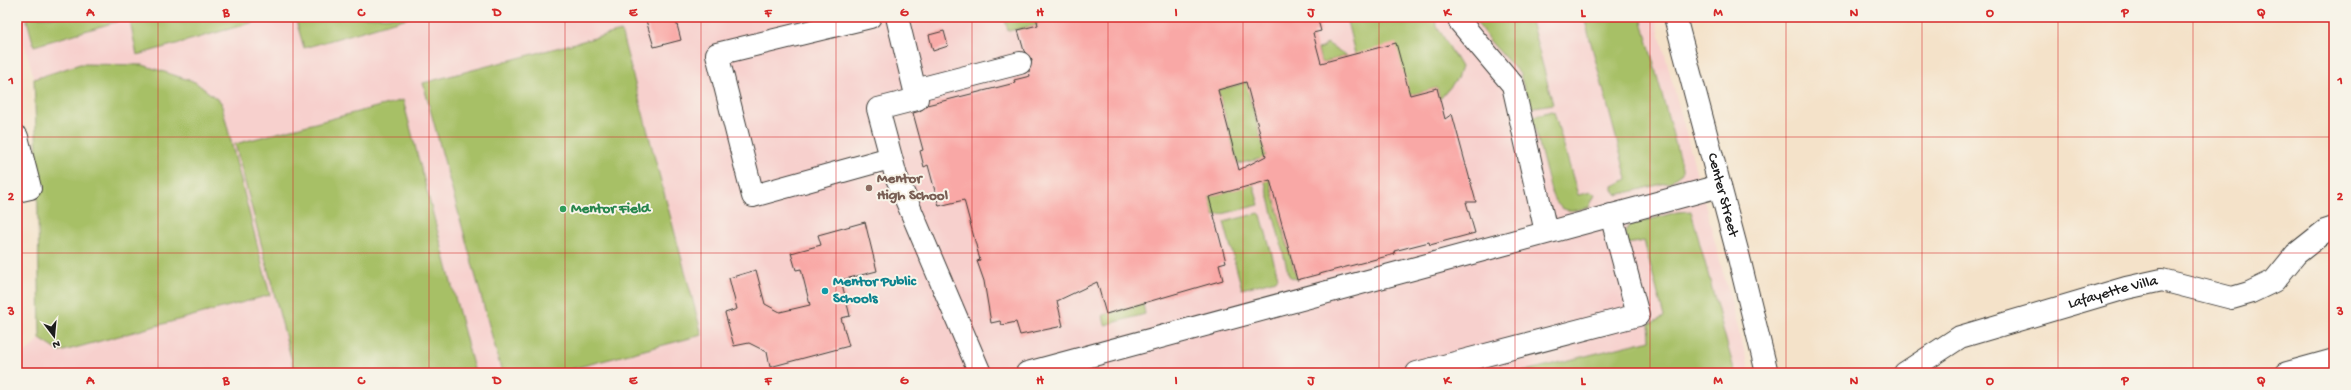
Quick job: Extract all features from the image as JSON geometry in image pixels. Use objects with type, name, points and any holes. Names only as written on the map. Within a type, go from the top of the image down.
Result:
[{"type":"street","points":[[870,17],[717,54],[753,196],[890,158]]},
{"type":"street","points":[[897,17],[917,100],[878,110],[890,158],[980,373]]},
{"type":"street","points":[[1459,17],[1460,22],[1513,85],[1546,232]]},
{"type":"street","name":"Center Street","points":[[1675,17],[1720,186],[1767,373]]},
{"type":"street","points":[[915,90],[1020,63]]},
{"type":"street","points":[[17,137],[30,188],[17,191]]},
{"type":"street","points":[[1027,373],[1720,186]]},
{"type":"street","points":[[1416,373],[1638,315],[1611,215]]},
{"type":"street","name":"Lafayette Villa","points":[[1905,373],[1960,337],[2162,280],[2232,298],[2249,294],[2274,281],[2296,254],[2325,231],[2334,228]]},
{"type":"street","points":[[2287,373],[2334,360]]},
{"type":"shaded area","name":"Mentor High School","points":[[17,17],[1655,17],[1750,373],[17,373],[17,360],[40,339],[34,79]]},
{"type":"green space","points":[[26,17],[118,17],[119,21],[34,46]]},
{"type":"green space","points":[[129,17],[264,17],[265,19],[137,55]]},
{"type":"green space","points":[[295,17],[411,17],[304,48]]},
{"type":"green space","points":[[1004,17],[1036,17],[1038,25],[1008,31]]},
{"type":"green space","points":[[1346,17],[1434,17],[1437,26],[1461,67],[1457,79],[1440,99],[1437,88],[1410,95],[1355,54]]},
{"type":"green space","points":[[1473,17],[1530,17],[1553,104],[1529,108],[1520,74],[1489,40]]},
{"type":"green space","points":[[1584,17],[1641,17],[1682,168],[1682,173],[1670,182],[1617,195],[1613,190],[1613,186],[1627,179]]},
{"type":"green space","name":"Mentor Field","points":[[621,31],[702,335],[556,373],[502,373],[423,83]]},
{"type":"green space","points":[[1327,43],[1347,56],[1321,63],[1318,49],[1324,47]]},
{"type":"green space","points":[[80,64],[143,65],[195,82],[221,102],[270,295],[60,352],[40,339],[34,79]]},
{"type":"green space","points":[[1256,80],[1249,95],[1266,156],[1263,157],[1297,280],[1289,276],[1259,159],[1238,164],[1218,90]]},
{"type":"green space","points":[[403,100],[475,373],[295,373],[235,144]]},
{"type":"green space","points":[[1551,111],[1554,112],[1578,195],[1591,192],[1595,195],[1589,207],[1577,210],[1567,210],[1559,206],[1552,195],[1532,117]]},
{"type":"green space","points":[[1253,184],[1259,205],[1214,216],[1209,197]]},
{"type":"green space","points":[[1691,211],[1735,373],[1517,373],[1650,340],[1649,324],[1664,317],[1644,241],[1627,244],[1625,232],[1630,225],[1677,212]]},
{"type":"green space","points":[[1259,213],[1261,215],[1278,277],[1276,280],[1242,289],[1224,222]]},
{"type":"green space","points":[[1143,304],[1145,314],[1105,325],[1103,315]]},
{"type":"building","points":[[645,17],[675,17],[681,40],[654,47]]},
{"type":"building","name":"Mentor High School","points":[[1036,17],[1317,17],[1321,31],[1313,33],[1321,63],[1396,43],[1410,95],[1437,88],[1445,119],[1452,114],[1476,202],[1466,202],[1475,233],[1430,245],[1429,242],[1394,251],[1395,254],[1297,280],[1270,180],[1209,197],[1226,262],[1219,264],[1223,280],[1106,314],[1097,282],[1057,301],[1063,326],[1020,335],[1016,322],[1002,325],[1000,321],[991,323],[984,281],[977,261],[980,260],[964,200],[939,206],[928,165],[924,167],[920,151],[923,150],[913,113],[920,111],[927,105],[1015,83],[1014,80],[1030,76],[1029,71],[1032,60],[1024,51],[1018,30],[1038,25]],"holes":[[[1246,82],[1266,156],[1239,170],[1218,90]]]},
{"type":"building","points":[[944,31],[948,46],[933,51],[929,35]]},
{"type":"building","name":"Mentor Public Schools","points":[[865,222],[877,271],[841,280],[850,316],[841,318],[849,346],[770,367],[767,352],[749,343],[734,346],[725,313],[737,309],[729,278],[756,270],[765,304],[780,312],[810,305],[801,269],[796,270],[791,253],[821,245],[818,235]]},
{"type":"place","name":"Mentor High School","points":[[869,188]]},
{"type":"place","name":"Mentor Field","points":[[563,209]]},
{"type":"place","name":"Mentor Public Schools","points":[[825,291]]}]
